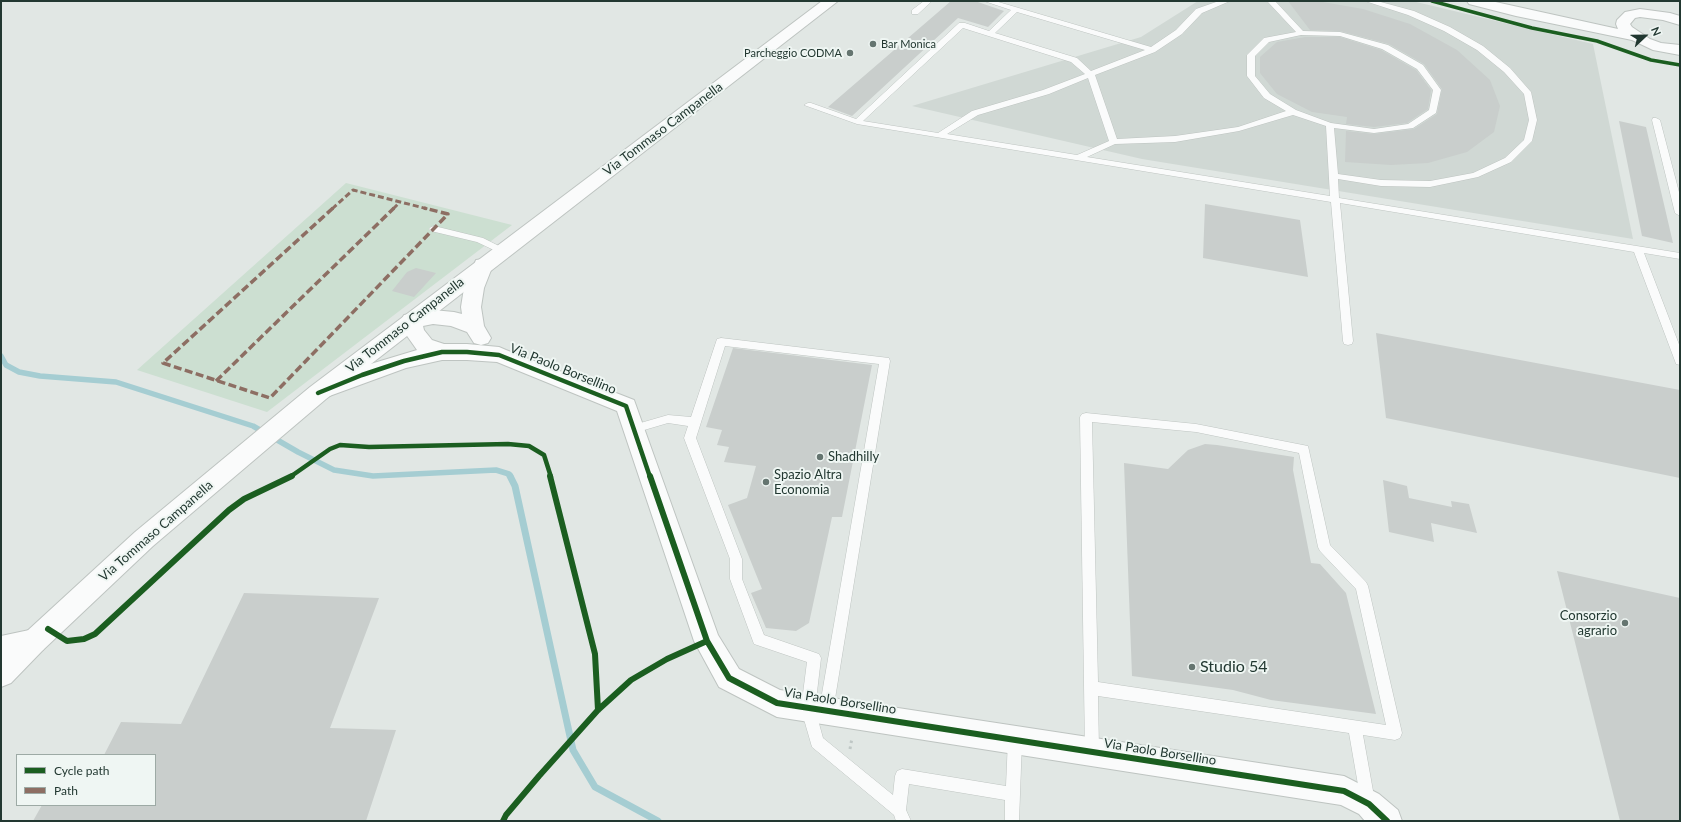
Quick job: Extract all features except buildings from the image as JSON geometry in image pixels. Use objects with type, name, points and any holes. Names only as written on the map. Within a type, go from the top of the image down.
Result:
[{"type":"main road","name":"Via Tommaso Campanella","points":[[1,674],[34,641],[144,540],[318,393],[411,320],[831,1]]},
{"type":"main road","points":[[1474,1],[1522,13],[1634,36],[1658,47],[1680,50]]},
{"type":"main road","points":[[1634,36],[1626,30],[1623,24],[1644,1]]},
{"type":"main road","points":[[1647,1],[1675,19]]},
{"type":"main road","points":[[1590,26],[1612,24],[1630,17],[1652,14],[1675,19]]},
{"type":"main road","name":"Via Paolo Borsellino","points":[[483,265],[474,288],[471,307],[474,327],[483,342],[499,355]]},
{"type":"main road","points":[[411,320],[433,317],[454,320],[474,327]]},
{"type":"main road","name":"Via Paolo Borsellino","points":[[411,320],[415,333],[425,346],[442,352]]},
{"type":"main road","name":"Via Paolo Borsellino","points":[[318,393],[362,375],[404,361],[442,352],[468,352],[499,355],[626,406],[706,641],[729,678],[777,703],[1344,792],[1378,812]]},
{"type":"main road","points":[[1,649],[34,641]]},
{"type":"lane","points":[[916,12],[928,1]]},
{"type":"lane","points":[[988,1],[1152,50]]},
{"type":"lane","points":[[938,136],[975,113],[1046,92],[1152,50],[1179,32],[1199,11],[1226,1]]},
{"type":"lane","points":[[1271,1],[1301,33]]},
{"type":"lane","points":[[1334,176],[1381,183],[1430,184],[1475,175],[1508,160],[1513,156],[1528,141],[1533,120],[1528,94],[1507,70],[1480,48],[1447,29],[1411,12],[1369,1]]},
{"type":"lane","points":[[990,34],[1016,9]]},
{"type":"lane","points":[[857,122],[962,25],[1074,60],[1091,75],[1114,142]]},
{"type":"lane","points":[[1301,33],[1340,34],[1385,47],[1420,67],[1437,90],[1433,111],[1410,126],[1374,131],[1330,125],[1293,112],[1267,96],[1251,76],[1251,55],[1267,40],[1301,33]]},
{"type":"lane","points":[[808,105],[857,122],[1680,256]]},
{"type":"lane","points":[[1076,158],[1114,142],[1175,139],[1232,130],[1293,112]]},
{"type":"lane","points":[[1656,120],[1680,213]]},
{"type":"lane","points":[[1330,125],[1335,201],[1348,341]]},
{"type":"lane","points":[[434,229],[480,240],[502,251]]},
{"type":"lane","points":[[1638,249],[1680,360]]},
{"type":"lane","points":[[817,710],[885,361],[721,342],[690,438],[736,559],[736,579],[759,640],[814,658],[817,742],[901,816]]},
{"type":"lane","points":[[1091,688],[1395,733],[1362,586],[1324,547],[1304,449],[1196,428],[1086,417],[1092,752]]},
{"type":"lane","points":[[634,429],[668,419],[695,422]]},
{"type":"lane","points":[[1355,728],[1378,812]]},
{"type":"lane","points":[[1012,821],[1015,740]]},
{"type":"lane","points":[[901,816],[902,776],[1012,794]]},
{"type":"path","points":[[847,768],[855,715]]},
{"type":"shaded area","points":[[1198,1],[1412,1],[1593,44],[1633,239],[1142,159],[912,106],[1141,37]]},
{"type":"green space","points":[[346,183],[512,225],[267,412],[137,370]]},
{"type":"waterway","points":[[1,356],[6,365],[19,372],[40,376],[116,382],[253,426],[298,452],[334,470],[373,476],[496,470],[509,474],[511,477]]},
{"type":"waterway","points":[[510,476],[515,486],[573,750],[595,787],[658,821]]},
{"type":"marked path","points":[[353,190],[448,214],[270,398],[163,363],[353,190]]},
{"type":"marked path","points":[[216,381],[400,202]]},
{"type":"cycle path","points":[[1432,1],[1532,28],[1597,41],[1651,60],[1680,65]]},
{"type":"cycle path","points":[[318,393],[362,375],[404,361],[442,352],[467,352],[499,355],[626,406],[707,641],[729,678],[777,703],[1344,791],[1369,804],[1387,821]]},
{"type":"cycle path","points":[[48,629],[67,641],[84,639],[95,634],[229,510],[244,499],[297,473],[330,449],[340,445],[369,447],[508,444],[529,446],[544,455],[549,471],[595,654],[598,710]]},
{"type":"cycle path","points":[[503,821],[506,815],[539,776],[598,710],[631,680],[667,659],[707,641]]},
{"type":"place","name":"Bar Monica","points":[[873,44]]},
{"type":"place","name":"Parcheggio CODMA","points":[[850,53]]},
{"type":"place","name":"Shadhilly","points":[[820,457]]},
{"type":"place","name":"Spazio Altra Economia","points":[[766,482]]},
{"type":"place","name":"Consorzio agrario","points":[[1625,623]]},
{"type":"place","name":"Studio 54","points":[[1192,667]]}]
